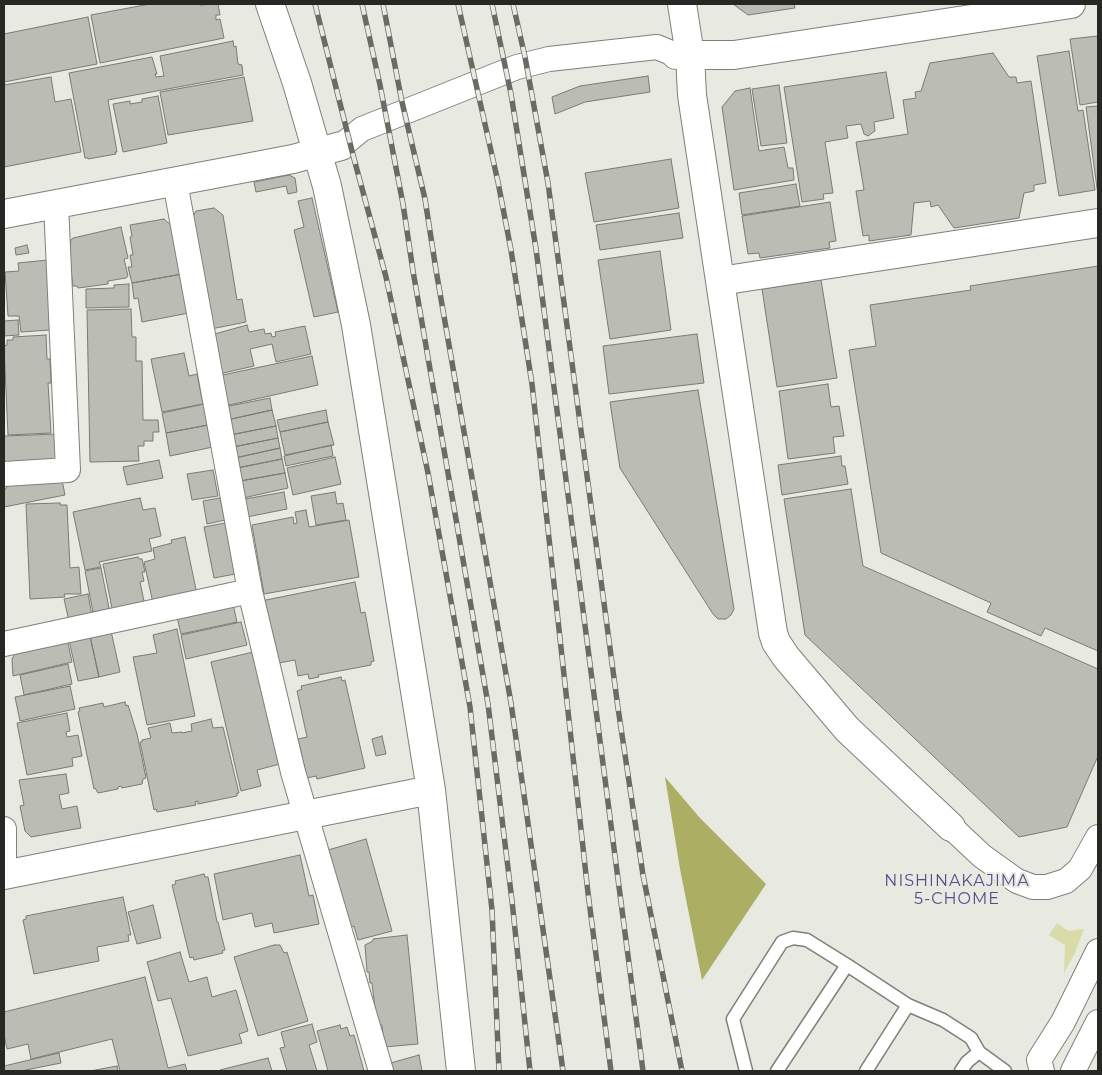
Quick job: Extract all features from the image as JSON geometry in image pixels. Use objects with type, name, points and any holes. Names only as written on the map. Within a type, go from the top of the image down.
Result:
[{"type":"street","points":[[270,4],[297,83],[329,149],[327,186],[356,324],[431,790],[461,1071]]},
{"type":"street","points":[[682,4],[683,55],[692,95],[773,633],[776,642],[797,672],[847,729],[982,856],[1017,880],[1033,887],[1047,887],[1066,881],[1080,868],[1098,837]]},
{"type":"street","points":[[4,214],[293,159],[329,149],[362,129],[517,67],[541,61],[657,47],[683,55],[734,56],[1071,4]]},
{"type":"street","points":[[175,182],[250,591],[292,772],[381,1071]]},
{"type":"street","points":[[4,474],[68,470],[56,204]]},
{"type":"street","points":[[720,281],[1098,223]]},
{"type":"street","points":[[4,644],[250,591]]},
{"type":"street","points":[[4,874],[431,790]]},
{"type":"street","points":[[4,829],[4,858]]},
{"type":"street","points":[[1042,1071],[1039,1060],[1062,1022],[1098,951]]},
{"type":"street","points":[[1073,1071],[1098,1022]]},
{"type":"lane","points":[[746,1071],[733,1019],[782,942],[793,938],[807,940],[908,1005],[943,1020],[971,1038],[979,1052],[1006,1071]]},
{"type":"lane","points":[[777,1071],[848,965]]},
{"type":"lane","points":[[866,1071],[908,1005]]},
{"type":"lane","points":[[961,1071],[967,1062],[979,1052]]},
{"type":"green space","points":[[665,777],[700,818],[766,884],[702,980],[680,869]]},
{"type":"green space","points":[[1057,923],[1068,931],[1084,929],[1075,953],[1064,973],[1065,945],[1049,935]]},
{"type":"building","points":[[150,4],[218,4],[220,15],[216,15],[216,20],[220,19],[224,38],[100,63],[91,15]]},
{"type":"building","points":[[733,4],[794,4],[795,8],[748,15]]},
{"type":"building","points":[[88,17],[97,64],[4,82],[4,34]]},
{"type":"building","points":[[1098,36],[1098,102],[1080,105],[1070,39]]},
{"type":"building","points":[[233,41],[234,47],[236,46],[238,64],[242,65],[243,75],[108,100],[117,152],[115,152],[116,154],[85,158],[69,73],[152,57],[157,74],[155,74],[156,77],[164,76],[160,56]]},
{"type":"building","points":[[1069,51],[1078,111],[1083,110],[1095,190],[1059,196],[1037,56]]},
{"type":"building","points":[[993,53],[1009,77],[1016,77],[1017,83],[1031,81],[1046,183],[1034,185],[1034,191],[1024,193],[1019,218],[954,228],[938,205],[931,207],[930,201],[914,203],[911,235],[869,241],[869,235],[863,236],[856,191],[864,190],[856,142],[908,134],[903,100],[916,98],[915,92],[921,91],[930,63]]},
{"type":"building","points":[[886,72],[894,118],[874,122],[875,131],[868,136],[864,134],[861,124],[846,126],[848,138],[825,142],[833,193],[823,194],[824,199],[802,202],[784,87]]},
{"type":"building","points":[[648,76],[650,92],[585,102],[555,114],[552,97],[580,86]]},
{"type":"building","points":[[51,77],[55,102],[71,99],[81,152],[4,167],[4,85]]},
{"type":"building","points":[[244,77],[253,121],[168,135],[160,92]]},
{"type":"building","points":[[779,85],[787,143],[761,146],[752,89]]},
{"type":"building","points":[[750,88],[759,151],[784,147],[788,168],[793,168],[794,180],[734,190],[722,107],[735,91]]},
{"type":"building","points":[[158,96],[167,143],[123,152],[113,104],[130,101],[130,104],[142,102],[142,99]]},
{"type":"building","points":[[1098,106],[1098,195],[1086,107]]},
{"type":"building","points":[[671,159],[679,208],[594,222],[585,173]]},
{"type":"building","points":[[289,175],[295,178],[297,192],[288,194],[286,186],[256,192],[254,182]]},
{"type":"building","points":[[796,184],[800,206],[742,215],[739,193]]},
{"type":"building","points":[[312,198],[338,312],[314,317],[294,230],[304,227],[298,201]]},
{"type":"building","points":[[830,202],[836,241],[829,242],[830,248],[760,258],[759,253],[748,254],[742,216]]},
{"type":"building","points":[[214,208],[223,215],[237,300],[242,299],[246,322],[211,329],[190,221],[196,211]]},
{"type":"building","points":[[679,213],[683,238],[600,250],[596,225]]},
{"type":"building","points":[[164,219],[173,227],[182,274],[132,283],[128,267],[132,267],[130,255],[133,255],[130,225]]},
{"type":"building","points":[[121,227],[128,258],[124,259],[128,276],[108,281],[108,284],[78,288],[73,286],[69,256],[71,240]]},
{"type":"building","points":[[27,245],[29,253],[16,255],[15,248]]},
{"type":"building","points":[[660,251],[671,330],[610,339],[598,260]]},
{"type":"building","points":[[48,260],[52,307],[49,307],[50,330],[21,332],[19,316],[8,316],[5,272],[19,271],[18,263]]},
{"type":"building","points":[[1098,266],[1098,651],[1045,628],[1041,636],[987,612],[991,603],[881,553],[849,350],[876,346],[870,305],[971,290],[970,286]]},
{"type":"building","points":[[182,274],[189,313],[142,322],[138,298],[134,299],[132,283]]},
{"type":"building","points":[[821,280],[837,378],[777,387],[762,289]]},
{"type":"building","points":[[129,284],[129,307],[86,308],[86,289],[114,288],[114,285]]},
{"type":"building","points":[[131,309],[132,337],[136,337],[136,361],[142,361],[143,420],[158,420],[159,432],[153,432],[153,441],[144,441],[144,446],[138,446],[139,461],[90,462],[87,310]]},
{"type":"building","points":[[18,320],[19,335],[4,336],[4,321]]},
{"type":"building","points":[[247,325],[249,332],[264,329],[265,334],[271,333],[272,337],[276,336],[275,332],[305,326],[311,354],[276,362],[272,344],[250,349],[254,366],[219,374],[211,335]]},
{"type":"building","points":[[697,334],[704,383],[609,394],[603,346]]},
{"type":"building","points":[[46,335],[47,359],[50,359],[51,383],[48,383],[51,433],[8,435],[4,346],[7,345],[7,340],[13,340],[13,337]]},
{"type":"building","points":[[184,353],[189,376],[197,374],[203,404],[162,412],[151,359]]},
{"type":"building","points":[[312,356],[318,385],[225,406],[218,376]]},
{"type":"building","points":[[828,384],[831,407],[839,406],[844,436],[833,437],[835,453],[788,459],[779,391]]},
{"type":"building","points":[[698,390],[734,609],[726,619],[718,619],[713,614],[620,468],[610,402]]},
{"type":"building","points":[[270,398],[272,410],[227,420],[224,407]]},
{"type":"building","points":[[204,404],[208,425],[166,433],[162,413]]},
{"type":"building","points":[[272,410],[276,426],[230,435],[227,420]]},
{"type":"building","points":[[326,410],[328,422],[280,432],[277,420]]},
{"type":"building","points":[[328,422],[334,445],[285,455],[280,432]]},
{"type":"building","points":[[208,425],[213,447],[170,456],[166,433]]},
{"type":"building","points":[[276,426],[278,438],[233,447],[230,435]]},
{"type":"building","points":[[58,434],[59,455],[50,464],[11,466],[4,460],[4,436]]},
{"type":"building","points":[[278,438],[280,448],[235,458],[233,447]]},
{"type":"building","points":[[331,445],[333,456],[286,466],[284,456]]},
{"type":"building","points":[[280,448],[282,459],[237,468],[235,458]]},
{"type":"building","points":[[841,456],[848,484],[782,495],[778,465]]},
{"type":"building","points":[[335,457],[341,484],[293,495],[287,468]]},
{"type":"building","points":[[282,459],[285,473],[240,481],[237,468]]},
{"type":"building","points":[[159,460],[163,478],[127,485],[123,467]]},
{"type":"building","points":[[213,470],[218,496],[192,500],[187,474]]},
{"type":"building","points":[[285,473],[288,488],[243,498],[240,481]]},
{"type":"building","points":[[62,480],[65,495],[4,507],[4,491],[9,484]]},
{"type":"building","points":[[851,489],[863,566],[1098,669],[1098,756],[1067,827],[1019,837],[805,635],[784,499]]},
{"type":"building","points":[[284,492],[287,509],[247,517],[245,499]]},
{"type":"building","points":[[335,492],[337,504],[343,503],[346,520],[316,525],[311,496]]},
{"type":"building","points":[[140,498],[143,510],[155,508],[161,536],[149,539],[152,551],[99,562],[101,567],[85,570],[73,512]]},
{"type":"building","points":[[220,498],[225,520],[207,524],[203,501]]},
{"type":"building","points":[[60,503],[60,505],[67,505],[70,568],[79,567],[81,594],[64,594],[65,597],[30,599],[26,504]]},
{"type":"building","points":[[306,510],[309,527],[349,520],[359,577],[264,594],[252,525],[293,517],[294,524],[297,523],[295,512]]},
{"type":"building","points":[[225,523],[235,574],[214,578],[204,527]]},
{"type":"building","points":[[185,537],[197,594],[153,603],[144,562],[155,559],[153,548],[172,543],[171,540]]},
{"type":"building","points":[[138,557],[142,559],[145,572],[142,572],[144,581],[140,582],[145,606],[113,613],[103,564]]},
{"type":"building","points":[[101,568],[109,608],[107,609],[108,613],[97,615],[96,611],[93,612],[85,571]]},
{"type":"building","points":[[355,582],[361,613],[365,612],[374,661],[371,662],[371,665],[318,675],[319,677],[309,679],[308,674],[298,676],[295,660],[273,664],[261,601]]},
{"type":"building","points":[[88,594],[92,616],[69,621],[64,599]]},
{"type":"building","points":[[233,604],[237,622],[181,634],[177,617]]},
{"type":"building","points":[[241,622],[247,645],[186,659],[181,635]]},
{"type":"building","points":[[177,629],[195,716],[147,725],[133,657],[157,653],[153,635]]},
{"type":"building","points":[[111,631],[120,672],[99,677],[90,636]]},
{"type":"building","points":[[90,636],[99,677],[78,681],[69,640]]},
{"type":"building","points":[[67,639],[72,662],[13,676],[12,659],[17,650]]},
{"type":"building","points":[[253,652],[280,764],[257,770],[261,786],[241,791],[211,662]]},
{"type":"building","points":[[68,664],[72,684],[24,695],[20,675]]},
{"type":"building","points":[[341,677],[342,681],[345,680],[365,768],[317,779],[316,776],[307,778],[298,739],[307,737],[297,691],[302,689],[301,686]]},
{"type":"building","points":[[70,686],[75,709],[20,721],[15,697]]},
{"type":"building","points":[[125,702],[126,706],[128,705],[137,734],[146,778],[143,779],[142,784],[122,788],[121,786],[118,789],[98,793],[94,789],[78,712],[80,711],[79,708],[103,703],[104,707]]},
{"type":"building","points":[[67,713],[70,731],[66,732],[67,737],[78,735],[82,756],[72,758],[73,766],[27,775],[17,723]]},
{"type":"building","points":[[211,719],[213,728],[223,727],[239,793],[237,793],[237,796],[198,804],[198,801],[195,802],[196,805],[157,812],[156,809],[154,810],[140,742],[151,738],[148,728],[170,723],[172,733],[182,733],[192,731],[191,724]]},
{"type":"building","points":[[382,736],[386,754],[376,756],[372,739]]},
{"type":"building","points":[[66,774],[69,793],[59,795],[62,809],[77,806],[81,828],[31,837],[25,831],[20,806],[24,805],[19,780]]},
{"type":"building","points":[[366,839],[392,931],[358,940],[354,926],[347,929],[328,850]]},
{"type":"building","points":[[300,855],[309,896],[313,895],[319,924],[274,933],[272,923],[255,927],[252,913],[223,920],[214,874]]},
{"type":"building","points":[[204,874],[205,877],[208,877],[225,950],[222,951],[223,953],[194,960],[193,957],[190,958],[172,885],[176,884],[175,881]]},
{"type":"building","points":[[123,897],[131,935],[128,935],[129,941],[97,947],[99,961],[34,974],[23,920],[26,919],[26,916]]},
{"type":"building","points":[[153,905],[161,938],[137,944],[128,912]]},
{"type":"building","points":[[407,935],[418,1044],[384,1047],[382,1025],[377,1026],[372,983],[370,983],[369,972],[367,972],[365,945],[373,941],[373,939]]},
{"type":"building","points":[[274,945],[280,945],[284,953],[287,952],[308,1021],[258,1036],[234,957]]},
{"type":"building","points":[[180,952],[189,982],[207,977],[212,997],[236,990],[248,1031],[239,1034],[242,1043],[188,1056],[171,998],[158,1001],[147,962]]},
{"type":"building","points":[[145,977],[168,1068],[185,1064],[187,1071],[120,1071],[112,1039],[31,1059],[28,1044],[7,1049],[4,1035],[4,1012]]},
{"type":"building","points":[[312,1024],[317,1042],[309,1045],[317,1071],[287,1071],[280,1048],[285,1047],[281,1032]]},
{"type":"building","points":[[340,1025],[341,1029],[347,1027],[350,1036],[354,1035],[364,1071],[328,1071],[317,1031]]},
{"type":"building","points":[[59,1053],[61,1063],[21,1071],[4,1071],[4,1066]]},
{"type":"building","points":[[419,1055],[422,1071],[389,1071],[387,1064]]},
{"type":"building","points":[[268,1058],[272,1071],[220,1070]]},
{"type":"building","points":[[117,1066],[118,1071],[90,1071]]},
{"type":"railway","points":[[315,4],[386,277],[428,473],[470,707],[492,910],[499,1071]]},
{"type":"railway","points":[[362,4],[403,204],[488,704],[530,1071]]},
{"type":"railway","points":[[383,4],[402,102],[425,199],[511,703],[563,1071]]},
{"type":"railway","points":[[458,4],[498,182],[511,250],[532,384],[588,893],[611,1071]]},
{"type":"railway","points":[[492,4],[511,94],[536,249],[643,1071]]},
{"type":"railway","points":[[513,4],[525,57],[548,183],[618,708],[643,875],[682,1071]]},
{"type":"district","name":"NISHINAKAJIMA 5-CHOME","points":[[957,890]]}]
